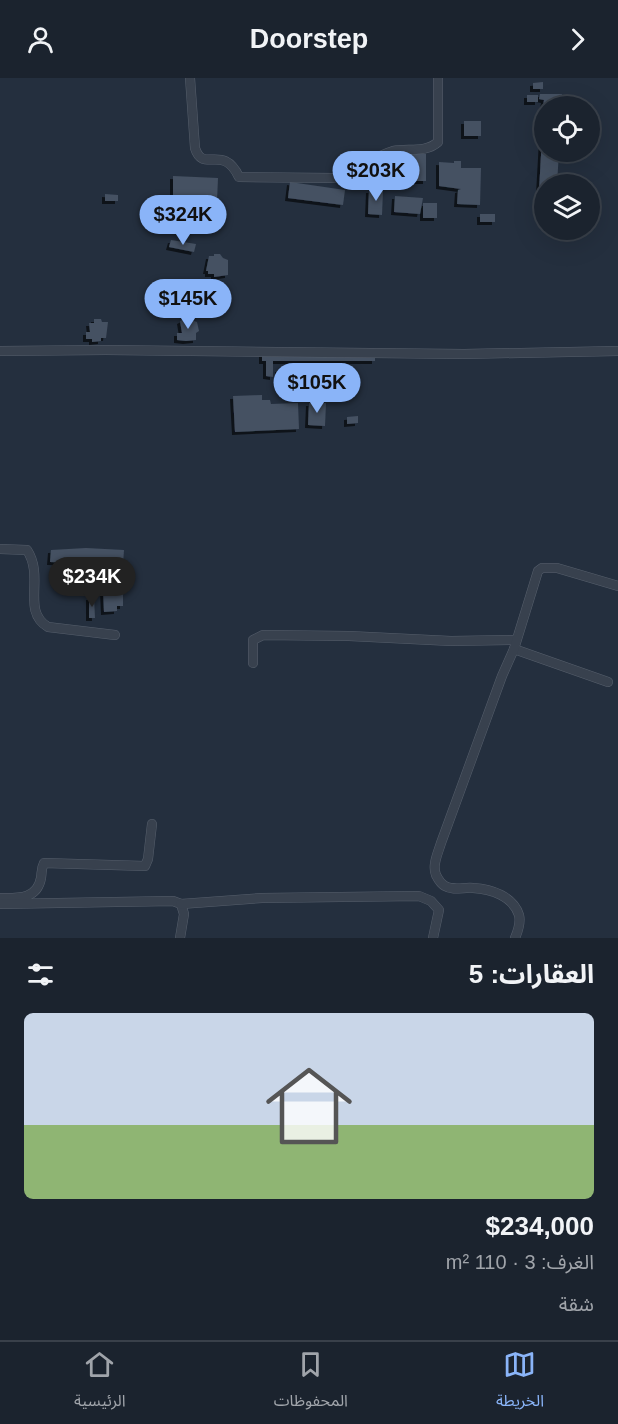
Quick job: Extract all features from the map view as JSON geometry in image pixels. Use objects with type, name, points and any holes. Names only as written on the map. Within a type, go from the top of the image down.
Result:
[{"type":"street","points":[[190,78],[195,148],[197,156],[202,160],[224,159],[234,167],[239,177],[334,178],[345,176],[393,151],[425,148],[438,142],[438,78]]},
{"type":"street","points":[[0,351],[464,354],[618,351]]},
{"type":"street","points":[[0,549],[27,550],[33,558],[35,614],[40,622],[48,627],[115,635]]},
{"type":"street","points":[[515,938],[519,925],[519,914],[502,895],[473,888],[445,886],[436,876],[435,865],[441,843],[515,645],[535,578],[542,568],[557,568],[618,586]]},
{"type":"street","points":[[253,663],[253,640],[263,635],[451,641],[515,645],[608,682]]},
{"type":"street","points":[[0,898],[25,897],[34,893],[39,884],[44,863],[145,866],[148,859],[152,824]]},
{"type":"street","points":[[0,904],[169,901],[181,904],[262,898],[419,896],[431,901],[438,910],[433,938]]},
{"type":"street","points":[[180,938],[184,914],[181,904]]},
{"type":"building","points":[[543,82],[543,89],[533,89],[533,83]]},
{"type":"building","points":[[540,94],[562,94],[562,96],[540,96]]},
{"type":"building","points":[[527,95],[538,95],[534,96],[534,102],[527,102]]},
{"type":"building","points":[[464,121],[481,121],[481,136],[464,136]]},
{"type":"building","points":[[393,154],[426,154],[426,181],[394,181]]},
{"type":"building","points":[[454,161],[461,161],[461,168],[481,168],[480,205],[457,204],[458,190],[461,189],[439,186],[439,162],[454,163]]},
{"type":"building","points":[[541,162],[558,162],[558,174],[540,174]]},
{"type":"building","points":[[173,176],[218,178],[217,201],[173,199]]},
{"type":"building","points":[[290,182],[345,190],[343,205],[288,198]]},
{"type":"building","points":[[369,190],[383,190],[382,215],[368,214]]},
{"type":"building","points":[[105,194],[118,195],[118,201],[105,201]]},
{"type":"building","points":[[395,196],[423,198],[420,214],[394,212]]},
{"type":"building","points":[[423,203],[437,203],[437,218],[423,218]]},
{"type":"building","points":[[480,214],[495,214],[495,222],[480,222]]},
{"type":"building","points":[[171,240],[196,244],[194,252],[169,247]]},
{"type":"building","points":[[214,254],[220,254],[228,260],[228,275],[214,277],[214,274],[208,274],[206,271],[209,256],[214,256]]},
{"type":"building","points":[[186,318],[197,322],[199,331],[196,333],[196,340],[177,340],[177,333],[182,333],[180,321]]},
{"type":"building","points":[[94,319],[108,322],[106,338],[92,342],[92,339],[86,339],[86,332],[90,332],[89,323],[94,323]]},
{"type":"building","points":[[262,354],[375,354],[375,361],[273,361],[273,377],[266,376],[266,361],[262,361]]},
{"type":"building","points":[[278,369],[288,369],[288,376],[278,375]]},
{"type":"building","points":[[262,395],[262,400],[270,400],[271,404],[298,403],[299,429],[235,432],[233,396]]},
{"type":"building","points":[[309,403],[326,403],[325,426],[308,425]]},
{"type":"building","points":[[358,416],[358,423],[347,424],[347,417]]},
{"type":"building","points":[[86,548],[124,550],[123,565],[78,565],[78,563],[50,562],[51,550]]},
{"type":"building","points":[[128,578],[128,588],[123,588],[123,606],[117,606],[117,611],[104,612],[103,588],[89,589],[89,580]]},
{"type":"building","points":[[89,597],[94,597],[95,618],[89,618]]}]
